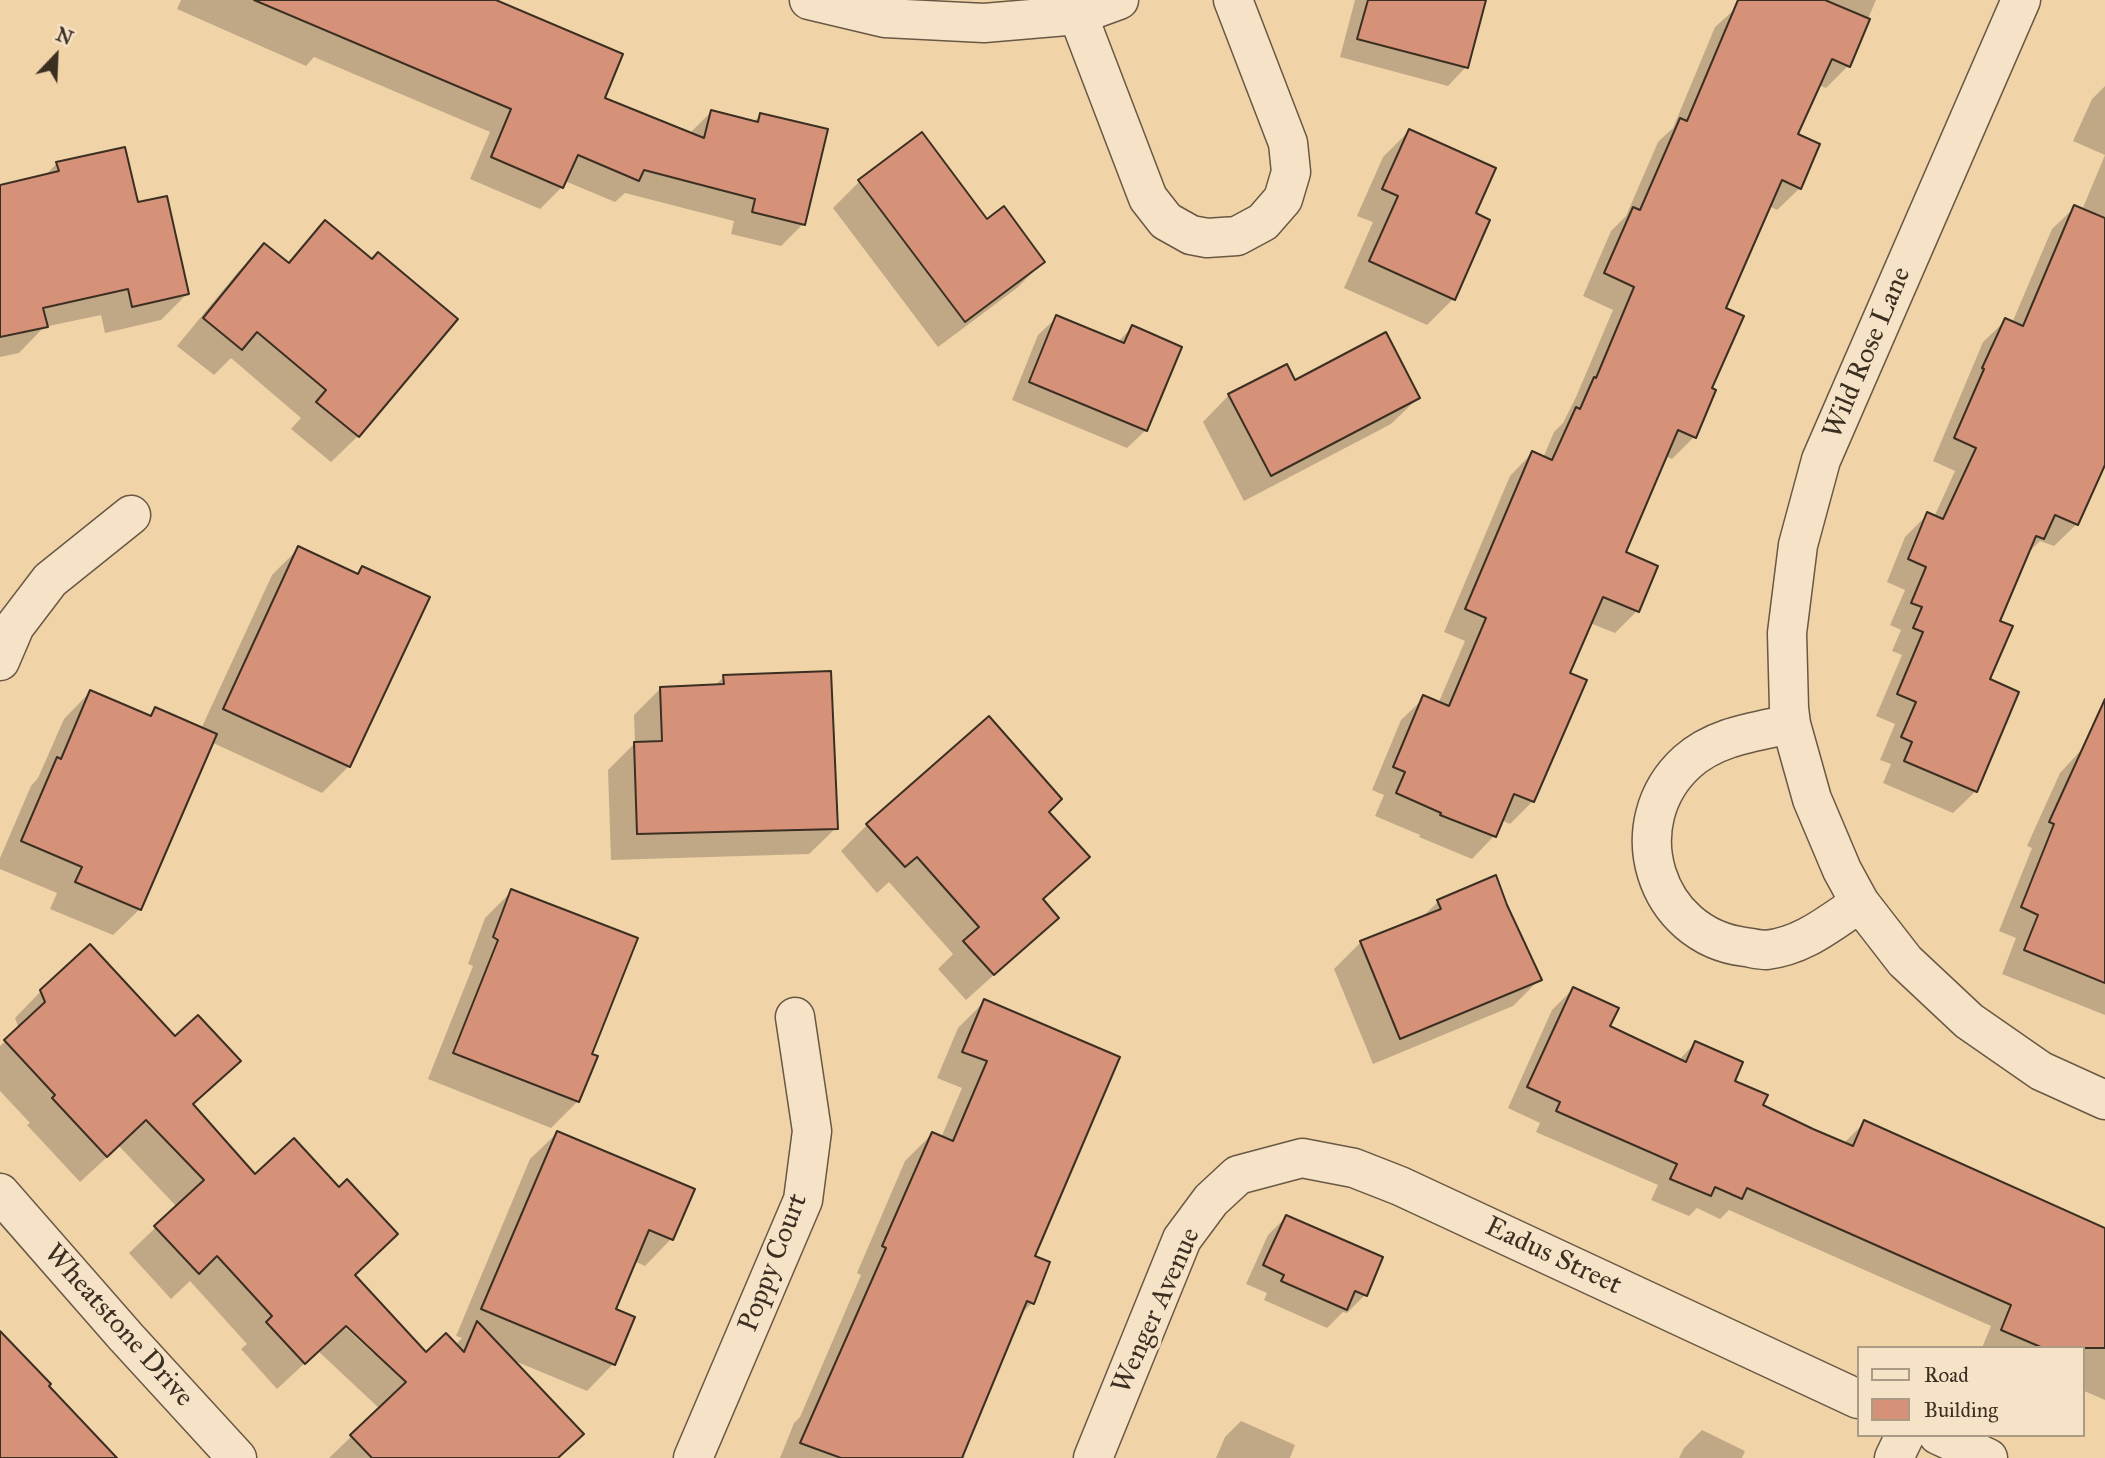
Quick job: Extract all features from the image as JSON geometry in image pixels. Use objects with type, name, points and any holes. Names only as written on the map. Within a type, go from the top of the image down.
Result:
[{"type":"street","points":[[810,0],[835,8],[897,18],[984,23],[1078,15],[1119,0]]},
{"type":"street","points":[[1078,15],[1148,198],[1166,221],[1191,235],[1207,238],[1237,236],[1264,222],[1283,199],[1291,172],[1288,143],[1233,0]]},
{"type":"street","name":"Wild Rose Lane","points":[[2021,0],[1821,460],[1798,545],[1787,633],[1791,724],[1812,799],[1842,870],[1860,903],[1905,961],[1969,1021],[2041,1071],[2105,1100]]},
{"type":"street","points":[[0,661],[15,626],[50,580],[131,515]]},
{"type":"street","points":[[1791,724],[1722,740],[1688,762],[1665,789],[1652,829],[1654,867],[1669,902],[1692,928],[1726,945],[1765,950],[1803,941],[1860,903]]},
{"type":"street","name":"Poppy Court","points":[[693,1458],[803,1200],[812,1131],[795,1017]]},
{"type":"street","name":"Eadus Street","points":[[1238,1175],[1302,1158],[1354,1168],[1400,1186],[1856,1398]]},
{"type":"street","name":"Wenger Avenue","points":[[1093,1458],[1182,1239],[1211,1200],[1238,1175]]},
{"type":"street","name":"Wheatstone Drive","points":[[0,1193],[125,1337],[237,1458]]},
{"type":"street","points":[[1894,1458],[1904,1437]]},
{"type":"street","points":[[1942,1437],[1988,1458]]},
{"type":"building","points":[[254,0],[496,0],[623,54],[605,98],[704,138],[711,110],[758,122],[760,113],[828,129],[805,225],[752,212],[755,199],[644,170],[639,181],[578,155],[563,188],[491,157],[511,109]]},
{"type":"building","points":[[1368,0],[1486,0],[1468,68],[1357,39]]},
{"type":"building","points":[[1738,0],[1825,0],[1870,19],[1850,67],[1832,59],[1798,134],[1820,144],[1801,189],[1782,180],[1726,308],[1744,316],[1712,388],[1716,390],[1696,438],[1678,430],[1626,552],[1658,566],[1639,612],[1603,597],[1570,673],[1587,680],[1534,802],[1514,794],[1496,837],[1440,815],[1441,813],[1396,793],[1405,772],[1393,767],[1423,695],[1449,706],[1486,618],[1465,609],[1532,451],[1552,460],[1576,407],[1580,409],[1594,377],[1596,378],[1634,287],[1604,273],[1633,207],[1640,210],[1680,118],[1687,121]]},
{"type":"building","points":[[1409,129],[1496,168],[1476,213],[1490,220],[1455,300],[1369,261],[1398,196],[1382,189]]},
{"type":"building","points":[[922,132],[987,219],[1004,206],[1045,262],[965,322],[858,180]]},
{"type":"building","points":[[125,147],[138,202],[167,196],[189,294],[132,307],[128,289],[43,308],[48,327],[0,337],[0,185],[59,171],[56,162]]},
{"type":"building","points":[[2074,205],[2105,218],[2105,465],[2078,525],[2055,515],[2044,539],[2036,536],[2000,621],[2013,626],[1990,679],[2019,692],[1977,792],[1904,761],[1912,742],[1901,737],[1916,702],[1897,694],[1923,632],[1913,628],[1922,607],[1911,603],[1926,567],[1908,559],[1927,512],[1943,519],[1976,448],[1954,438],[1984,369],[1982,368],[2005,318],[2023,326]]},
{"type":"building","points":[[325,220],[372,259],[378,252],[458,319],[359,437],[316,402],[326,390],[257,332],[242,350],[203,318],[264,243],[289,263]]},
{"type":"building","points":[[1056,315],[1124,343],[1132,325],[1182,347],[1147,431],[1029,382]]},
{"type":"building","points":[[1386,332],[1420,398],[1271,476],[1228,394],[1287,364],[1295,380]]},
{"type":"building","points":[[298,546],[358,574],[362,566],[430,597],[350,767],[223,709]]},
{"type":"building","points":[[831,671],[838,829],[637,834],[634,742],[662,741],[660,687],[724,684],[723,675]]},
{"type":"building","points":[[90,690],[151,716],[155,707],[217,734],[141,910],[75,882],[82,867],[21,841],[57,757],[61,759]]},
{"type":"building","points":[[2105,699],[2105,983],[2024,950],[2038,915],[2021,907],[2054,824],[2049,822]]},
{"type":"building","points":[[989,716],[1062,799],[1049,812],[1090,857],[1043,899],[1059,918],[994,975],[963,941],[979,927],[917,857],[905,867],[866,824]]},
{"type":"building","points":[[1496,875],[1542,980],[1400,1039],[1360,941],[1441,909],[1437,900]]},
{"type":"building","points":[[511,889],[638,938],[592,1054],[598,1056],[579,1102],[453,1053],[498,940],[493,937]]},
{"type":"building","points":[[90,944],[175,1036],[198,1015],[241,1061],[193,1104],[255,1174],[294,1138],[339,1187],[347,1179],[398,1234],[355,1275],[426,1352],[446,1333],[464,1352],[477,1321],[584,1434],[558,1458],[372,1458],[350,1435],[406,1382],[346,1326],[305,1364],[266,1322],[272,1316],[217,1256],[199,1274],[154,1226],[204,1180],[146,1120],[107,1157],[52,1098],[55,1095],[4,1040],[45,1002],[40,990]]},
{"type":"building","points":[[1573,987],[1619,1008],[1610,1026],[1686,1062],[1695,1041],[1743,1062],[1735,1081],[1768,1095],[1763,1105],[1813,1129],[1853,1146],[1864,1120],[2105,1228],[2105,1348],[2038,1346],[2001,1330],[2011,1305],[1747,1188],[1742,1199],[1715,1187],[1711,1196],[1670,1179],[1677,1164],[1556,1111],[1560,1102],[1527,1087]]},
{"type":"building","points":[[984,999],[1120,1057],[1035,1256],[1050,1262],[1034,1304],[1027,1301],[962,1458],[841,1458],[800,1443],[886,1248],[882,1246],[932,1132],[953,1141],[987,1061],[962,1052]]},
{"type":"building","points":[[557,1131],[695,1189],[673,1240],[649,1230],[616,1309],[635,1317],[615,1365],[481,1309]]},
{"type":"building","points":[[1286,1215],[1383,1257],[1367,1296],[1355,1291],[1347,1310],[1281,1281],[1284,1275],[1263,1265]]},
{"type":"building","points":[[0,1331],[51,1384],[49,1386],[117,1458],[0,1458]]}]
